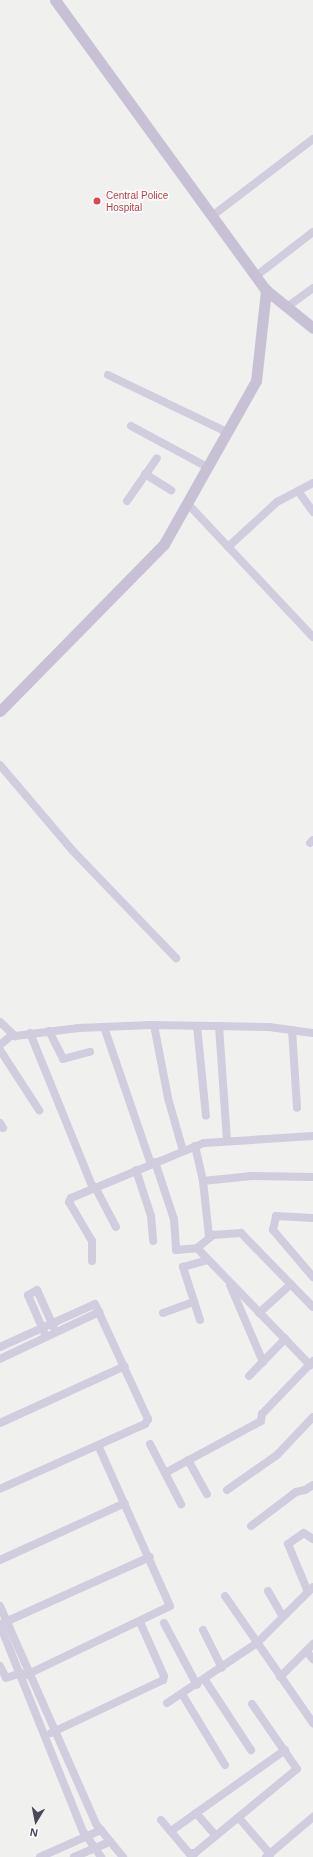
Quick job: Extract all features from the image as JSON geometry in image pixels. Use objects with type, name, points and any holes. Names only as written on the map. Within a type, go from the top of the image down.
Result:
[{"type":"street","points":[[55,0],[266,290],[313,328]]},
{"type":"street","points":[[212,216],[313,139]]},
{"type":"street","points":[[256,276],[313,232]]},
{"type":"street","points":[[287,307],[313,288]]},
{"type":"street","points":[[0,711],[164,544],[256,381],[266,290]]},
{"type":"street","points":[[108,376],[227,432]]},
{"type":"street","points":[[131,426],[207,468]]},
{"type":"street","points":[[127,501],[156,458]]},
{"type":"street","points":[[145,474],[171,490]]},
{"type":"street","points":[[228,547],[277,502],[313,483]]},
{"type":"street","points":[[298,491],[313,512]]},
{"type":"street","points":[[187,504],[313,637]]},
{"type":"street","points":[[0,765],[73,851],[176,958]]},
{"type":"street","points":[[0,1022],[12,1035]]},
{"type":"street","points":[[0,1045],[12,1035],[104,1027],[154,1025],[219,1026],[292,1030],[313,1033]]},
{"type":"street","points":[[154,1025],[168,1098],[183,1151]]},
{"type":"street","points":[[197,1026],[206,1116]]},
{"type":"street","points":[[219,1026],[227,1141]]},
{"type":"street","points":[[104,1027],[174,1219],[176,1250],[197,1248],[209,1236],[241,1233],[313,1307]]},
{"type":"street","points":[[292,1030],[297,1108]]},
{"type":"street","points":[[49,1031],[63,1059],[90,1052]]},
{"type":"street","points":[[30,1033],[94,1187],[116,1227]]},
{"type":"street","points":[[0,1050],[39,1110]]},
{"type":"street","points":[[92,1261],[92,1241],[69,1200],[94,1187],[195,1146],[227,1141],[313,1136]]},
{"type":"street","points":[[195,1146],[203,1181],[209,1236]]},
{"type":"street","points":[[136,1170],[151,1216],[154,1241]]},
{"type":"street","points":[[203,1181],[252,1176],[313,1177]]},
{"type":"street","points":[[313,1218],[276,1216],[273,1230],[274,1235],[313,1277]]},
{"type":"street","points":[[165,1473],[261,1421],[262,1414],[311,1363],[259,1313],[197,1248]]},
{"type":"street","points":[[200,1320],[184,1267],[208,1260]]},
{"type":"street","points":[[228,1281],[263,1362]]},
{"type":"street","points":[[259,1313],[291,1284]]},
{"type":"street","points":[[46,1337],[28,1295],[37,1290],[56,1332]]},
{"type":"street","points":[[164,1312],[194,1302]]},
{"type":"street","points":[[0,1347],[93,1305],[98,1306],[99,1312],[125,1366],[148,1422],[0,1489]]},
{"type":"street","points":[[0,1359],[99,1312]]},
{"type":"street","points":[[249,1376],[285,1339]]},
{"type":"street","points":[[0,1423],[125,1366]]},
{"type":"street","points":[[227,1490],[277,1455],[313,1417]]},
{"type":"street","points":[[150,1444],[181,1504]]},
{"type":"street","points":[[0,1666],[6,1678],[30,1674],[140,1622],[170,1606],[150,1557],[98,1445]]},
{"type":"street","points":[[188,1460],[207,1494]]},
{"type":"street","points":[[251,1526],[296,1492],[306,1490],[313,1485]]},
{"type":"street","points":[[0,1560],[125,1503]]},
{"type":"street","points":[[167,1703],[206,1680],[257,1643],[310,1589],[288,1544],[304,1533],[313,1539]]},
{"type":"street","points":[[2,1624],[150,1557]]},
{"type":"street","points":[[268,1591],[283,1617]]},
{"type":"street","points":[[225,1596],[313,1723]]},
{"type":"street","points":[[0,1606],[2,1624],[86,1837],[101,1857]]},
{"type":"street","points":[[45,1735],[163,1680],[164,1676],[140,1622]]},
{"type":"street","points":[[164,1623],[197,1685]]},
{"type":"street","points":[[2,1624],[30,1674],[101,1830],[123,1857]]},
{"type":"street","points":[[203,1630],[222,1668]]},
{"type":"street","points":[[280,1677],[313,1644]]},
{"type":"street","points":[[306,1651],[313,1660]]},
{"type":"street","points":[[206,1680],[251,1750]]},
{"type":"street","points":[[182,1694],[225,1766]]},
{"type":"street","points":[[162,1820],[192,1854],[239,1818],[297,1769],[252,1704]]},
{"type":"street","points":[[171,1831],[285,1750]]},
{"type":"street","points":[[196,1813],[216,1836]]},
{"type":"street","points":[[239,1818],[268,1855],[313,1817]]},
{"type":"street","points":[[40,1857],[101,1830]]},
{"type":"street","points":[[74,1857],[110,1842]]},
{"type":"place","name":"Central Police Hospital","points":[[97,201]]}]
